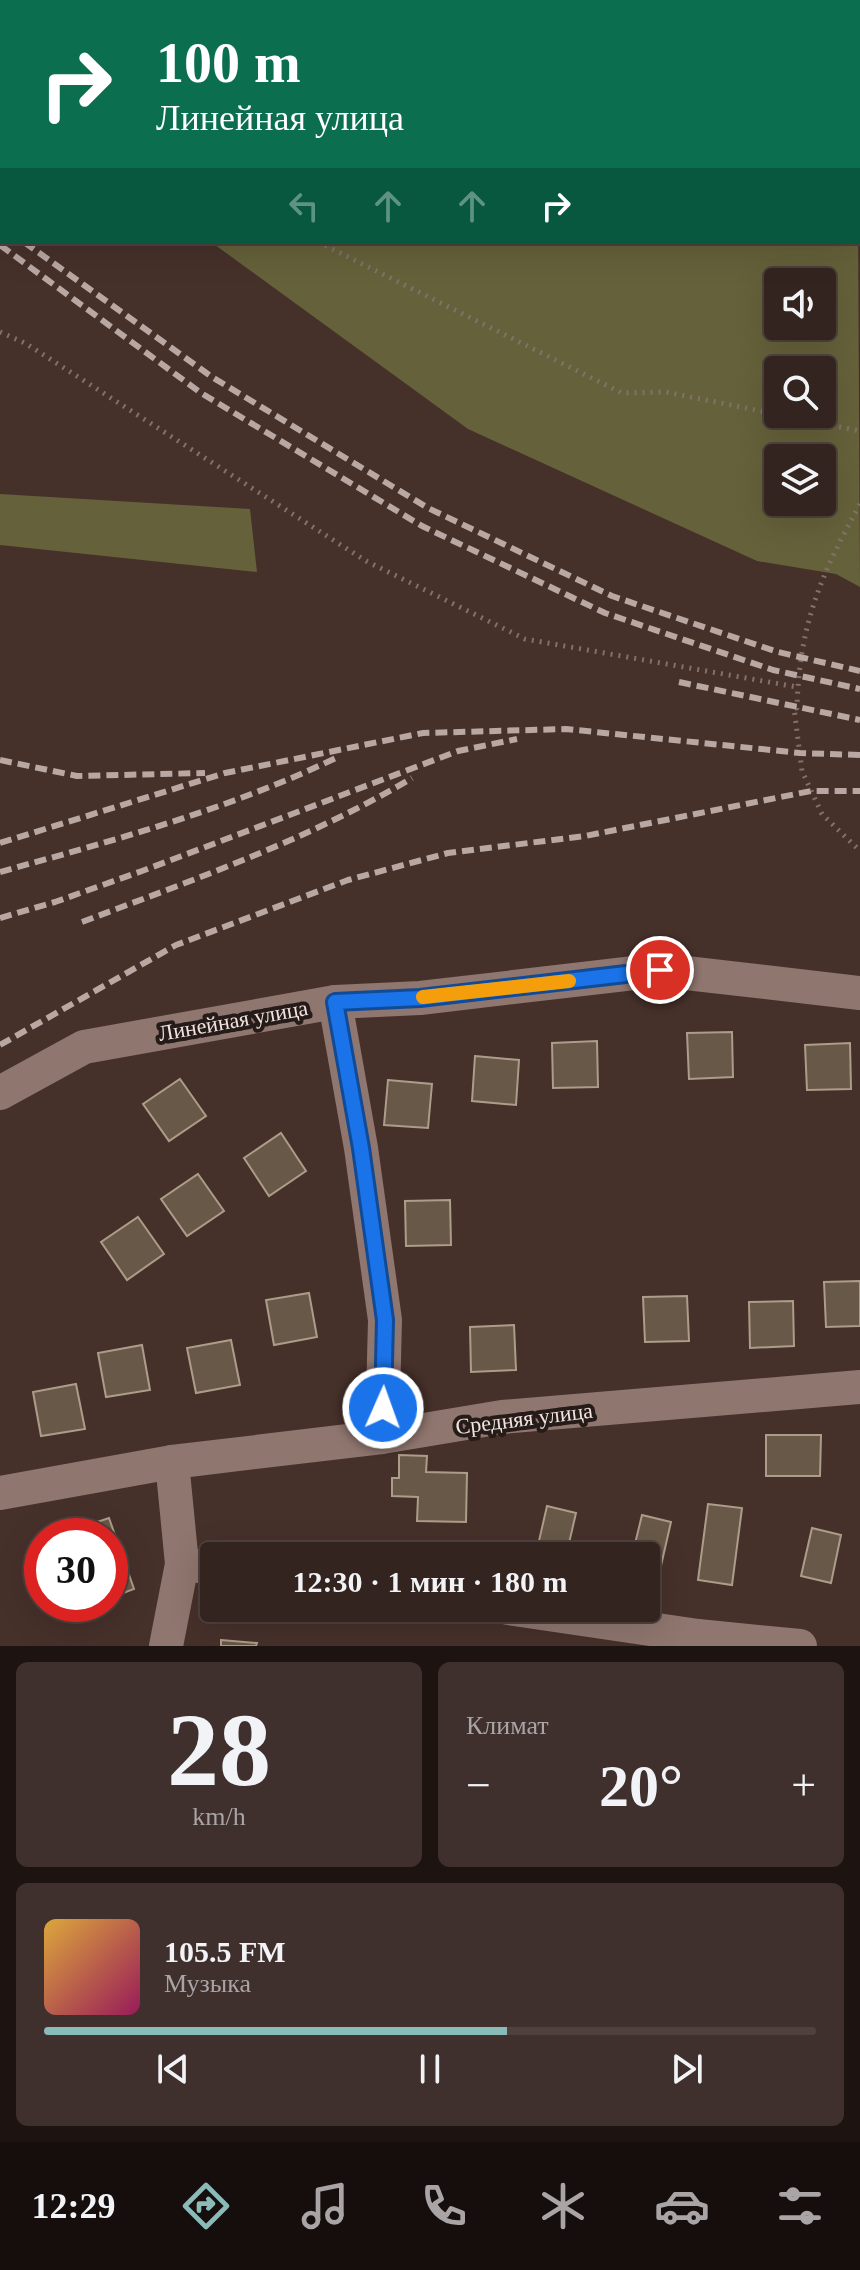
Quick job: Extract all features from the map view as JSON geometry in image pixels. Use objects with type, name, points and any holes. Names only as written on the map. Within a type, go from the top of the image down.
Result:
[{"type":"street","name":"Линейная улица","points":[[0,1093],[84,1047],[335,1002],[420,998],[660,970],[860,993]]},
{"type":"street","points":[[335,1002],[361,1148],[385,1320],[382,1437]]},
{"type":"street","name":"Средняя улица","points":[[0,1493],[172,1462],[382,1437],[502,1417],[860,1387]]},
{"type":"street","points":[[166,1646],[198,1566],[172,1462]]},
{"type":"street","points":[[589,1622],[698,1641],[800,1646]]},
{"type":"path","points":[[322,244],[622,393],[666,392],[860,431]]},
{"type":"path","points":[[0,332],[25,343],[366,561],[525,639],[797,687]]},
{"type":"path","points":[[860,504],[828,562],[807,620],[794,708],[802,771],[822,814],[860,851]]},
{"type":"shaded area","points":[[214,244],[858,244],[860,587],[836,574],[757,561],[468,429]]},
{"type":"shaded area","points":[[0,494],[250,509],[257,572],[0,545]]},
{"type":"building","points":[[732,1032],[733,1077],[689,1079],[687,1033]]},
{"type":"building","points":[[597,1041],[598,1087],[553,1088],[552,1043]]},
{"type":"building","points":[[850,1043],[851,1089],[807,1090],[805,1045]]},
{"type":"building","points":[[475,1056],[519,1060],[516,1105],[472,1101]]},
{"type":"building","points":[[180,1079],[206,1116],[169,1141],[143,1104]]},
{"type":"building","points":[[388,1080],[432,1084],[428,1128],[384,1125]]},
{"type":"building","points":[[281,1133],[306,1171],[269,1196],[244,1158]]},
{"type":"building","points":[[198,1174],[224,1211],[187,1236],[161,1199]]},
{"type":"building","points":[[450,1200],[451,1245],[406,1246],[405,1201]]},
{"type":"building","points":[[138,1217],[164,1254],[127,1280],[101,1242]]},
{"type":"building","points":[[860,1281],[860,1326],[826,1327],[824,1282]]},
{"type":"building","points":[[309,1293],[317,1337],[274,1345],[266,1300]]},
{"type":"building","points":[[687,1296],[689,1341],[645,1342],[643,1297]]},
{"type":"building","points":[[793,1301],[794,1346],[750,1348],[749,1302]]},
{"type":"building","points":[[514,1325],[516,1370],[471,1372],[470,1327]]},
{"type":"building","points":[[231,1340],[240,1385],[196,1393],[187,1348]]},
{"type":"building","points":[[142,1345],[150,1390],[106,1397],[98,1353]]},
{"type":"building","points":[[76,1384],[85,1429],[41,1436],[33,1392]]},
{"type":"building","points":[[766,1435],[821,1435],[820,1476],[766,1476]]},
{"type":"building","points":[[399,1455],[427,1456],[426,1472],[467,1473],[466,1522],[417,1521],[418,1497],[392,1496],[392,1478],[399,1478]]},
{"type":"building","points":[[708,1504],[742,1508],[732,1585],[698,1580]]},
{"type":"building","points":[[547,1506],[576,1513],[569,1542],[539,1542]]},
{"type":"building","points":[[642,1515],[671,1522],[660,1570],[660,1542],[635,1542]]},
{"type":"building","points":[[812,1528],[841,1535],[831,1583],[801,1576]]},
{"type":"building","points":[[128,1572],[134,1589],[128,1591]]},
{"type":"building","points":[[221,1640],[257,1643],[256,1646],[221,1646]]},
{"type":"railway","points":[[27,244],[212,377],[428,508],[612,596],[778,652],[860,671]]},
{"type":"railway","points":[[0,245],[201,393],[422,526],[605,613],[773,670],[860,689]]},
{"type":"railway","points":[[679,682],[860,720]]},
{"type":"railway","points":[[0,843],[225,773],[423,733],[566,729],[800,753],[860,755]]},
{"type":"railway","points":[[0,918],[142,871],[458,751],[517,739]]},
{"type":"railway","points":[[0,872],[216,807],[340,756]]},
{"type":"railway","points":[[0,760],[77,776],[205,773]]},
{"type":"railway","points":[[82,922],[292,839],[412,778]]},
{"type":"railway","points":[[0,1045],[176,945],[348,880],[448,853],[585,836],[811,791],[860,791]]},
{"type":"slow traffic","points":[[423,997],[569,981]]},
{"type":"route","points":[[383,1408],[385,1320],[361,1148],[335,1002],[420,998],[660,970]]}]
